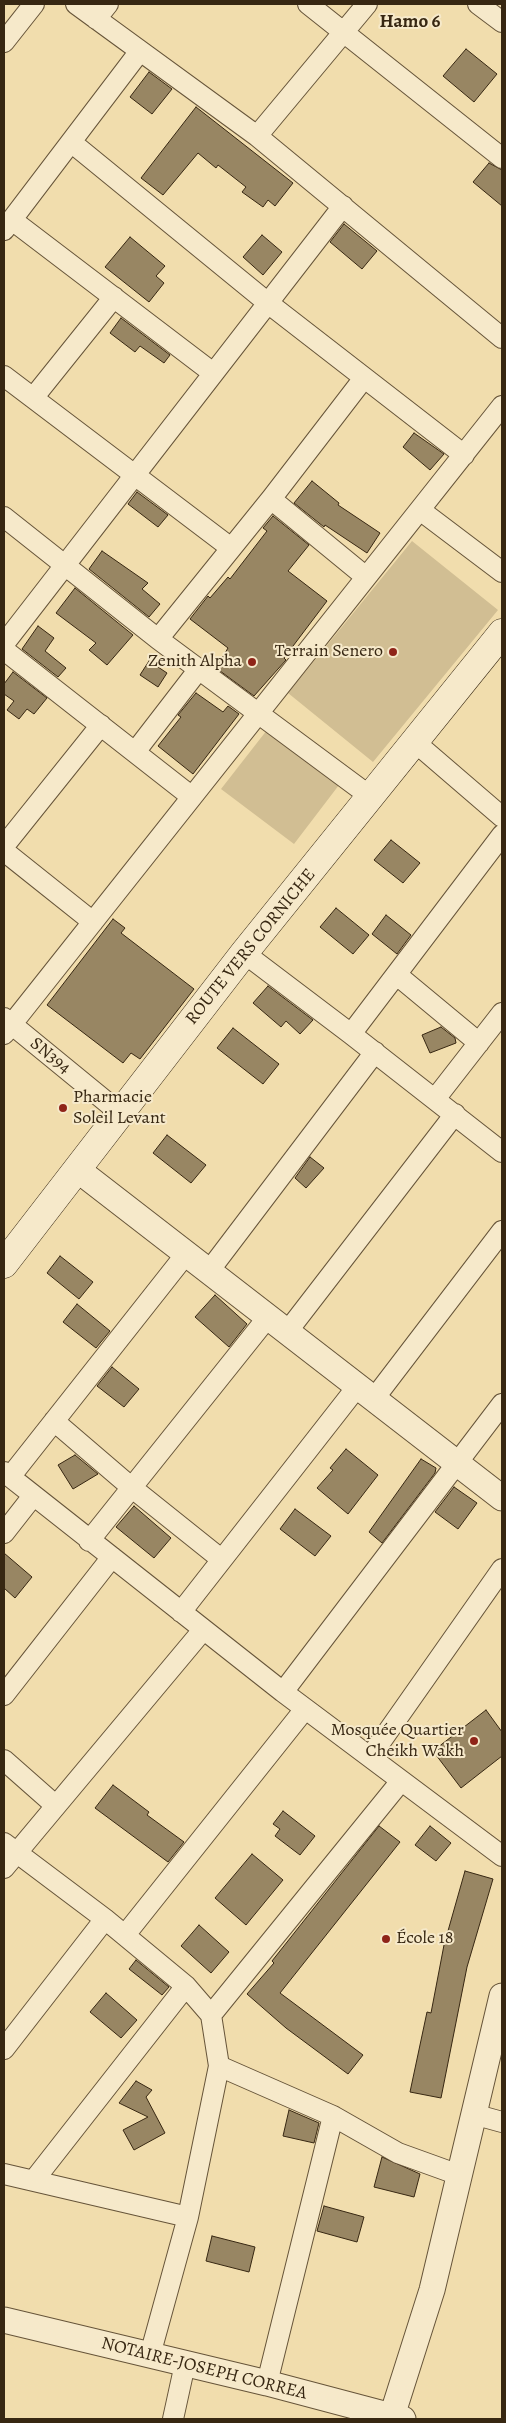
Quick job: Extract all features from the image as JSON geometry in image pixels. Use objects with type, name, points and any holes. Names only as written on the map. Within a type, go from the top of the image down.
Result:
[{"type":"main road","name":"ROUTE VERS CORNICHE","points":[[4,1264],[244,953],[416,743],[502,633]]},
{"type":"street","points":[[4,42],[34,4]]},
{"type":"street","points":[[76,4],[102,11],[140,51],[257,136],[502,338]]},
{"type":"street","points":[[308,4],[502,158]]},
{"type":"street","points":[[257,136],[367,4]]},
{"type":"street","points":[[140,51],[8,225],[114,297],[213,373]]},
{"type":"street","points":[[71,142],[268,303],[464,455]]},
{"type":"street","points":[[4,644],[343,206]]},
{"type":"street","points":[[33,398],[114,297]]},
{"type":"street","points":[[4,376],[231,548]]},
{"type":"street","points":[[158,639],[271,499],[364,378]]},
{"type":"street","points":[[6,1025],[93,922],[502,406]]},
{"type":"street","points":[[271,499],[366,577]]},
{"type":"street","points":[[420,510],[502,572]]},
{"type":"street","points":[[4,517],[158,639],[371,797]]},
{"type":"street","points":[[4,650],[192,797]]},
{"type":"street","points":[[135,752],[199,669]]},
{"type":"street","points":[[4,846],[101,725]]},
{"type":"street","points":[[416,743],[502,817]]},
{"type":"street","points":[[351,1034],[502,835]]},
{"type":"street","points":[[4,851],[93,922]]},
{"type":"street","points":[[244,953],[375,1052],[502,1152]]},
{"type":"street","points":[[397,975],[479,1043]]},
{"type":"street","points":[[435,1099],[502,1013]]},
{"type":"street","name":"SN394","points":[[6,1025],[120,1113]]},
{"type":"street","points":[[209,1271],[375,1052]]},
{"type":"street","points":[[89,1541],[131,1487],[277,1325],[455,1114]]},
{"type":"street","points":[[78,1170],[365,1394],[502,1498]]},
{"type":"street","points":[[181,1612],[222,1559],[365,1394],[502,1231]]},
{"type":"street","points":[[186,1254],[54,1420],[7,1474],[89,1541],[305,1709],[502,1856]]},
{"type":"street","points":[[283,1692],[502,1404]]},
{"type":"street","points":[[54,1420],[131,1487],[222,1559]]},
{"type":"street","points":[[4,1534],[33,1496]]},
{"type":"street","points":[[4,1695],[112,1557]]},
{"type":"street","points":[[370,1757],[502,1568]]},
{"type":"street","points":[[150,2355],[188,2218],[219,2066],[211,2015],[186,1986],[126,1935],[8,1854],[55,1805],[203,1630]]},
{"type":"street","points":[[126,1935],[305,1709]]},
{"type":"street","points":[[4,1760],[55,1805]]},
{"type":"street","points":[[211,2015],[401,1781]]},
{"type":"street","points":[[4,2049],[105,1919]]},
{"type":"street","points":[[34,2180],[186,1986]]},
{"type":"street","points":[[395,2418],[432,2290],[502,1996]]},
{"type":"street","points":[[219,2066],[333,2116],[398,2153],[459,2175]]},
{"type":"street","points":[[474,2114],[502,2122]]},
{"type":"street","points":[[267,2384],[333,2116]]},
{"type":"street","points":[[4,2174],[188,2218]]},
{"type":"street","name":"NOTAIRE-JOSEPH CORREA","points":[[4,2320],[267,2384],[395,2418]]},
{"type":"street","points":[[173,2419],[185,2364]]},
{"type":"shaded area","name":"Terrain Senero","points":[[412,541],[498,610],[373,762],[288,693]]},
{"type":"shaded area","points":[[267,730],[339,785],[294,844],[221,789]]},
{"type":"building","points":[[466,49],[497,74],[474,102],[443,76]]},
{"type":"building","points":[[149,72],[172,89],[152,114],[130,97]]},
{"type":"building","points":[[196,107],[293,183],[275,206],[268,200],[263,207],[242,192],[246,187],[218,165],[216,168],[198,153],[163,195],[141,178]]},
{"type":"building","points":[[489,163],[502,170],[502,206],[473,182]]},
{"type":"building","points":[[344,224],[377,251],[362,269],[330,242]]},
{"type":"building","points":[[262,235],[282,252],[263,275],[243,257]]},
{"type":"building","points":[[130,237],[165,266],[156,276],[164,283],[149,302],[105,267]]},
{"type":"building","points":[[121,318],[170,355],[164,363],[140,346],[135,352],[110,333]]},
{"type":"building","points":[[414,433],[444,454],[430,470],[403,447]]},
{"type":"building","points":[[312,481],[339,503],[338,505],[380,533],[367,553],[325,525],[324,527],[294,503]]},
{"type":"building","points":[[137,492],[168,515],[158,527],[128,504]]},
{"type":"building","points":[[273,516],[309,545],[288,571],[327,601],[284,658],[286,660],[254,696],[216,668],[228,648],[190,619],[208,596],[210,598],[228,577],[230,579],[267,531],[263,528]]},
{"type":"building","points":[[102,551],[148,583],[142,589],[160,604],[149,617],[89,569]]},
{"type":"building","points":[[75,588],[133,635],[107,665],[89,650],[96,643],[56,613]]},
{"type":"building","points":[[38,626],[54,638],[45,651],[66,668],[58,677],[22,649]]},
{"type":"building","points":[[149,661],[167,673],[158,687],[140,675]]},
{"type":"building","points":[[13,672],[47,698],[34,714],[27,709],[19,719],[7,710],[14,701],[4,694],[4,684]]},
{"type":"building","points":[[196,693],[223,712],[228,706],[239,714],[193,774],[158,746],[181,717],[178,715]]},
{"type":"building","points":[[391,840],[420,863],[403,883],[374,860]]},
{"type":"building","points":[[336,908],[369,935],[353,954],[320,927]]},
{"type":"building","points":[[386,915],[411,935],[397,954],[372,934]]},
{"type":"building","points":[[113,919],[125,928],[121,933],[194,989],[140,1059],[131,1053],[123,1063],[47,1005]]},
{"type":"building","points":[[268,986],[313,1020],[300,1034],[286,1021],[281,1027],[253,1003]]},
{"type":"building","points":[[441,1027],[455,1038],[456,1043],[430,1053],[422,1035]]},
{"type":"building","points":[[233,1028],[279,1064],[263,1084],[217,1048]]},
{"type":"building","points":[[167,1135],[206,1165],[191,1183],[153,1153]]},
{"type":"building","points":[[310,1157],[324,1168],[306,1188],[295,1178]]},
{"type":"building","points":[[60,1256],[93,1282],[79,1299],[47,1273]]},
{"type":"building","points":[[215,1295],[247,1324],[229,1347],[195,1317]]},
{"type":"building","points":[[77,1304],[110,1331],[96,1348],[63,1322]]},
{"type":"building","points":[[112,1367],[139,1389],[124,1407],[97,1386]]},
{"type":"building","points":[[346,1449],[378,1475],[348,1514],[317,1488],[333,1470],[330,1468]]},
{"type":"building","points":[[75,1455],[98,1474],[73,1489],[58,1465]]},
{"type":"building","points":[[421,1459],[436,1468],[435,1473],[382,1543],[369,1532]]},
{"type":"building","points":[[454,1487],[477,1503],[458,1529],[435,1512]]},
{"type":"building","points":[[134,1506],[171,1538],[154,1558],[116,1527]]},
{"type":"building","points":[[295,1509],[331,1536],[315,1556],[280,1529]]},
{"type":"building","points":[[4,1553],[32,1577],[15,1598],[4,1588]]},
{"type":"building","name":"Mosquée Quartier Cheikh Wakh","points":[[486,1710],[502,1732],[502,1756],[461,1788],[433,1751]]},
{"type":"building","points":[[113,1785],[149,1812],[147,1815],[184,1842],[168,1862],[95,1808]]},
{"type":"building","points":[[283,1811],[315,1836],[300,1855],[275,1836],[280,1829],[273,1824]]},
{"type":"building","points":[[379,1826],[400,1842],[280,1993],[363,2055],[348,2074],[286,2028],[247,1994],[274,1963],[272,1961]]},
{"type":"building","points":[[430,1826],[451,1843],[436,1861],[415,1845]]},
{"type":"building","points":[[252,1854],[283,1880],[246,1925],[215,1898]]},
{"type":"building","points":[[465,1871],[493,1879],[467,1967],[441,2098],[410,2092],[427,2012],[431,2013],[444,1945]]},
{"type":"building","points":[[199,1925],[229,1952],[211,1973],[181,1946]]},
{"type":"building","points":[[136,1960],[169,1987],[162,1995],[129,1969]]},
{"type":"building","points":[[106,1993],[137,2020],[121,2038],[90,2012]]},
{"type":"building","points":[[136,2081],[152,2090],[146,2097],[165,2133],[134,2150],[123,2130],[148,2117],[119,2103]]},
{"type":"building","points":[[289,2110],[319,2123],[314,2143],[283,2136]]},
{"type":"building","points":[[382,2157],[420,2174],[414,2197],[374,2187]]},
{"type":"building","points":[[324,2206],[364,2217],[357,2242],[317,2231]]},
{"type":"building","points":[[212,2236],[255,2247],[249,2272],[206,2261]]},
{"type":"place","name":"Terrain Senero","points":[[393,652]]},
{"type":"place","name":"Zenith Alpha","points":[[252,662]]},
{"type":"place","name":"Pharmacie Soleil Levant","points":[[63,1108]]},
{"type":"place","name":"Mosquée Quartier Cheikh Wakh","points":[[474,1741]]},
{"type":"place","name":"École 18","points":[[386,1939]]},
{"type":"district","name":"Hamo 6","points":[[410,22]]}]
